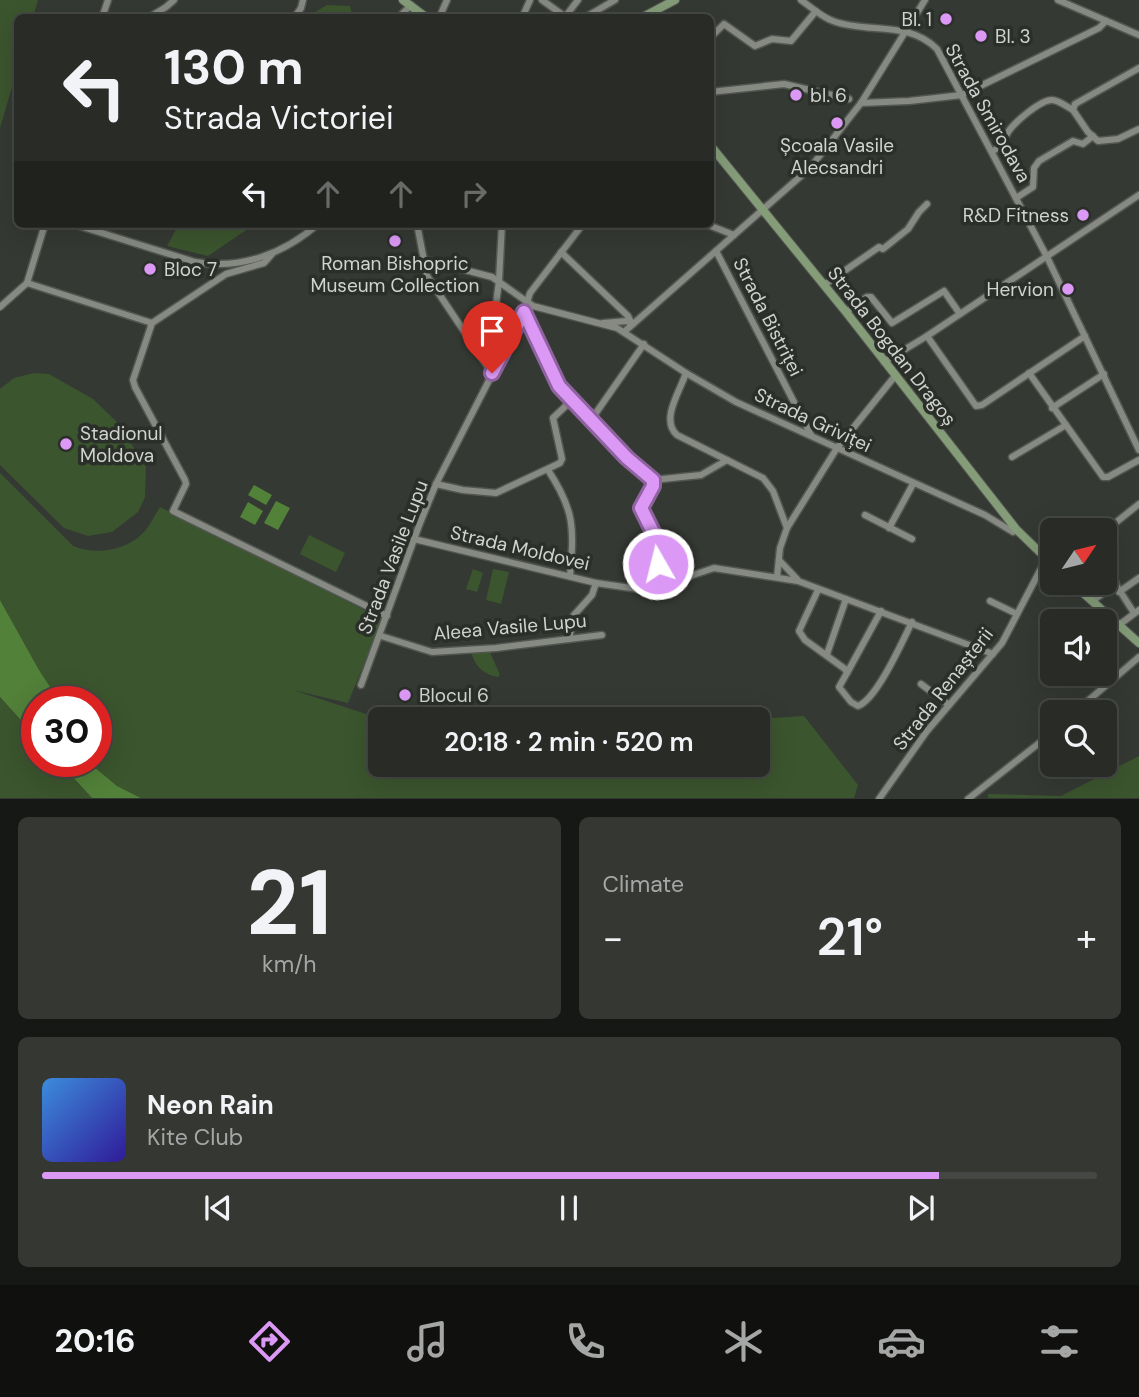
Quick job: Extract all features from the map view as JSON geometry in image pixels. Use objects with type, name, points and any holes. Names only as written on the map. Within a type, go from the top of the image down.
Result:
[{"type":"main road","points":[[649,14],[675,0]]},
{"type":"main road","points":[[407,2],[423,14]]},
{"type":"main road","name":"Strada Bogdan Dragoș","points":[[714,150],[846,312],[1016,529],[1040,552]]},
{"type":"main road","points":[[1086,595],[1139,642]]},
{"type":"street","points":[[155,14],[174,0]]},
{"type":"street","points":[[542,0],[562,14]]},
{"type":"street","points":[[591,14],[615,0]]},
{"type":"street","points":[[801,0],[841,24],[907,31]]},
{"type":"street","points":[[624,332],[810,168],[861,103],[926,0]]},
{"type":"street","points":[[1058,0],[1139,35]]},
{"type":"street","points":[[714,34],[722,25],[729,26],[755,46],[772,39],[787,42],[795,38],[816,11]]},
{"type":"street","points":[[861,103],[962,95],[1099,28],[1107,21]]},
{"type":"street","name":"Strada Smirodava","points":[[907,31],[923,37],[937,49],[1046,257],[1136,436],[1139,450]]},
{"type":"street","points":[[1073,110],[1075,104],[1139,68]]},
{"type":"street","points":[[714,92],[784,84],[849,99]]},
{"type":"street","points":[[992,151],[1002,145],[1007,134],[1024,116],[1044,102],[1056,101],[1073,110],[1098,141],[1105,142],[1130,135],[1139,129]]},
{"type":"street","points":[[1016,198],[1033,187],[1034,168],[1040,162],[1073,141],[1083,144],[1093,136]]},
{"type":"street","points":[[884,362],[928,336],[1139,195]]},
{"type":"street","points":[[824,285],[878,247],[883,249],[905,232],[928,204]]},
{"type":"street","points":[[714,227],[734,234]]},
{"type":"street","points":[[0,307],[27,283],[44,228]]},
{"type":"street","points":[[97,228],[204,264],[232,263],[272,254],[295,243],[313,228]]},
{"type":"street","points":[[418,228],[427,276],[492,373]]},
{"type":"street","points":[[488,366],[499,281],[502,228]]},
{"type":"street","name":"Strada Vasile Lupu","points":[[361,685],[436,484],[524,312],[530,293],[580,228]]},
{"type":"street","name":"Strada Bistriței","points":[[716,251],[811,435]]},
{"type":"street","points":[[561,252],[628,316],[632,324]]},
{"type":"street","points":[[272,254],[264,263],[226,274],[152,323],[134,375],[135,387],[185,480],[186,484],[173,510],[387,617]]},
{"type":"street","name":"Strada Griviței","points":[[423,259],[499,281],[526,303],[624,332],[736,402],[985,515],[1013,532],[1016,529]]},
{"type":"street","points":[[27,283],[152,323]]},
{"type":"street","points":[[846,312],[867,297],[872,297],[892,323],[944,291],[960,314]]},
{"type":"street","points":[[524,312],[554,377],[591,421],[653,480],[701,475],[727,460]]},
{"type":"street","name":"Strada Griviței","points":[[602,324],[627,321],[632,324]]},
{"type":"street","points":[[928,336],[976,406],[982,405],[1085,336]]},
{"type":"street","points":[[591,421],[644,344]]},
{"type":"street","points":[[686,373],[668,420],[669,426],[677,435],[767,481],[787,528]]},
{"type":"street","points":[[1029,373],[1104,477],[1139,460]]},
{"type":"street","points":[[1052,408],[1104,374]]},
{"type":"street","points":[[777,577],[781,542],[787,528],[837,448],[895,376]]},
{"type":"street","points":[[436,484],[496,493],[560,463],[562,459],[553,418],[572,400]]},
{"type":"street","points":[[1013,457],[1066,425]]},
{"type":"street","points":[[548,470],[569,507],[572,534],[570,576]]},
{"type":"street","points":[[649,588],[660,546],[641,508],[653,486],[653,480]]},
{"type":"street","points":[[889,528],[913,484]]},
{"type":"street","points":[[1117,522],[1139,504]]},
{"type":"street","points":[[865,515],[912,539]]},
{"type":"street","name":"Strada Moldovei","points":[[414,539],[596,583],[638,589],[660,586],[714,568],[799,581]]},
{"type":"street","points":[[779,560],[799,581],[818,590],[912,622],[993,654]]},
{"type":"street","name":"Strada Renașterii","points":[[879,799],[927,731],[993,654],[1040,576]]},
{"type":"street","points":[[1119,592],[1139,578]]},
{"type":"street","points":[[569,639],[573,615],[592,595],[596,583]]},
{"type":"street","points":[[1117,586],[1119,592],[1137,611],[1119,625]]},
{"type":"street","points":[[818,590],[799,631],[805,640],[827,654],[847,673]]},
{"type":"street","points":[[1093,601],[1101,595]]},
{"type":"street","points":[[827,654],[846,599]]},
{"type":"street","points":[[990,601],[1017,614]]},
{"type":"street","points":[[881,611],[839,687],[851,702],[858,706],[865,702],[881,679],[912,622]]},
{"type":"street","name":"Aleea Vasile Lupu","points":[[380,636],[432,652],[496,648],[602,635]]},
{"type":"street","points":[[1089,700],[1139,657]]},
{"type":"street","points":[[921,684],[950,705]]},
{"type":"street","points":[[968,799],[1040,742]]},
{"type":"shaded area","points":[[0,0],[38,0],[34,14],[14,14],[14,80],[0,128]]},
{"type":"shaded area","points":[[327,5],[350,6],[352,14],[312,14]]},
{"type":"shaded area","points":[[177,228],[249,228],[208,256],[167,246]]},
{"type":"shaded area","name":"Stadionul Moldova","points":[[34,373],[49,374],[93,399],[118,423],[146,467],[145,497],[138,512],[112,532],[88,536],[64,528],[0,465],[0,389],[14,378]]},
{"type":"shaded area","points":[[0,473],[73,546],[99,551],[126,545],[144,532],[160,507],[382,619],[348,703],[293,690],[368,715],[368,777],[770,777],[770,718],[804,716],[858,785],[854,798],[141,798],[117,786],[106,777],[112,777],[112,686],[50,686],[0,600]]},
{"type":"shaded area","points":[[254,485],[272,495],[266,505],[248,495]]},
{"type":"shaded area","points":[[276,501],[290,508],[278,530],[264,523]]},
{"type":"shaded area","points":[[248,502],[263,511],[255,525],[240,517]]},
{"type":"shaded area","points":[[309,535],[345,553],[336,572],[300,554]]},
{"type":"shaded area","points":[[473,569],[483,573],[477,592],[466,589]]},
{"type":"shaded area","points":[[493,569],[509,572],[501,604],[486,600]]},
{"type":"shaded area","points":[[0,600],[50,686],[21,686],[21,720],[0,697]]},
{"type":"shaded area","points":[[471,651],[490,652],[500,675],[498,677],[484,672],[474,661]]},
{"type":"shaded area","points":[[0,697],[21,720],[21,777],[73,777],[92,798],[0,798]]},
{"type":"shaded area","points":[[1139,756],[1139,798],[988,798],[988,794],[1061,796],[1098,777],[1117,777],[1117,767]]},
{"type":"shaded area","points":[[73,777],[106,777],[117,786],[141,798],[92,798]]},
{"type":"place","name":"Bl. 1","points":[[946,19]]},
{"type":"place","name":"Bl. 3","points":[[981,36]]},
{"type":"place","name":"bl. 6","points":[[796,95]]},
{"type":"place","name":"Școala Vasile Alecsandri","points":[[837,123]]},
{"type":"place","name":"R&D Fitness","points":[[1083,215]]},
{"type":"place","name":"Roman Bishopric Museum Collection","points":[[395,241]]},
{"type":"place","name":"Bloc 7","points":[[150,269]]},
{"type":"place","name":"Hervion","points":[[1068,289]]},
{"type":"place","name":"Stadionul Moldova","points":[[66,444]]},
{"type":"place","name":"Blocul 6","points":[[405,695]]},
{"type":"route","points":[[492,373],[524,312],[559,386],[627,458],[653,480],[653,486],[641,508],[660,546],[658,564]]}]
